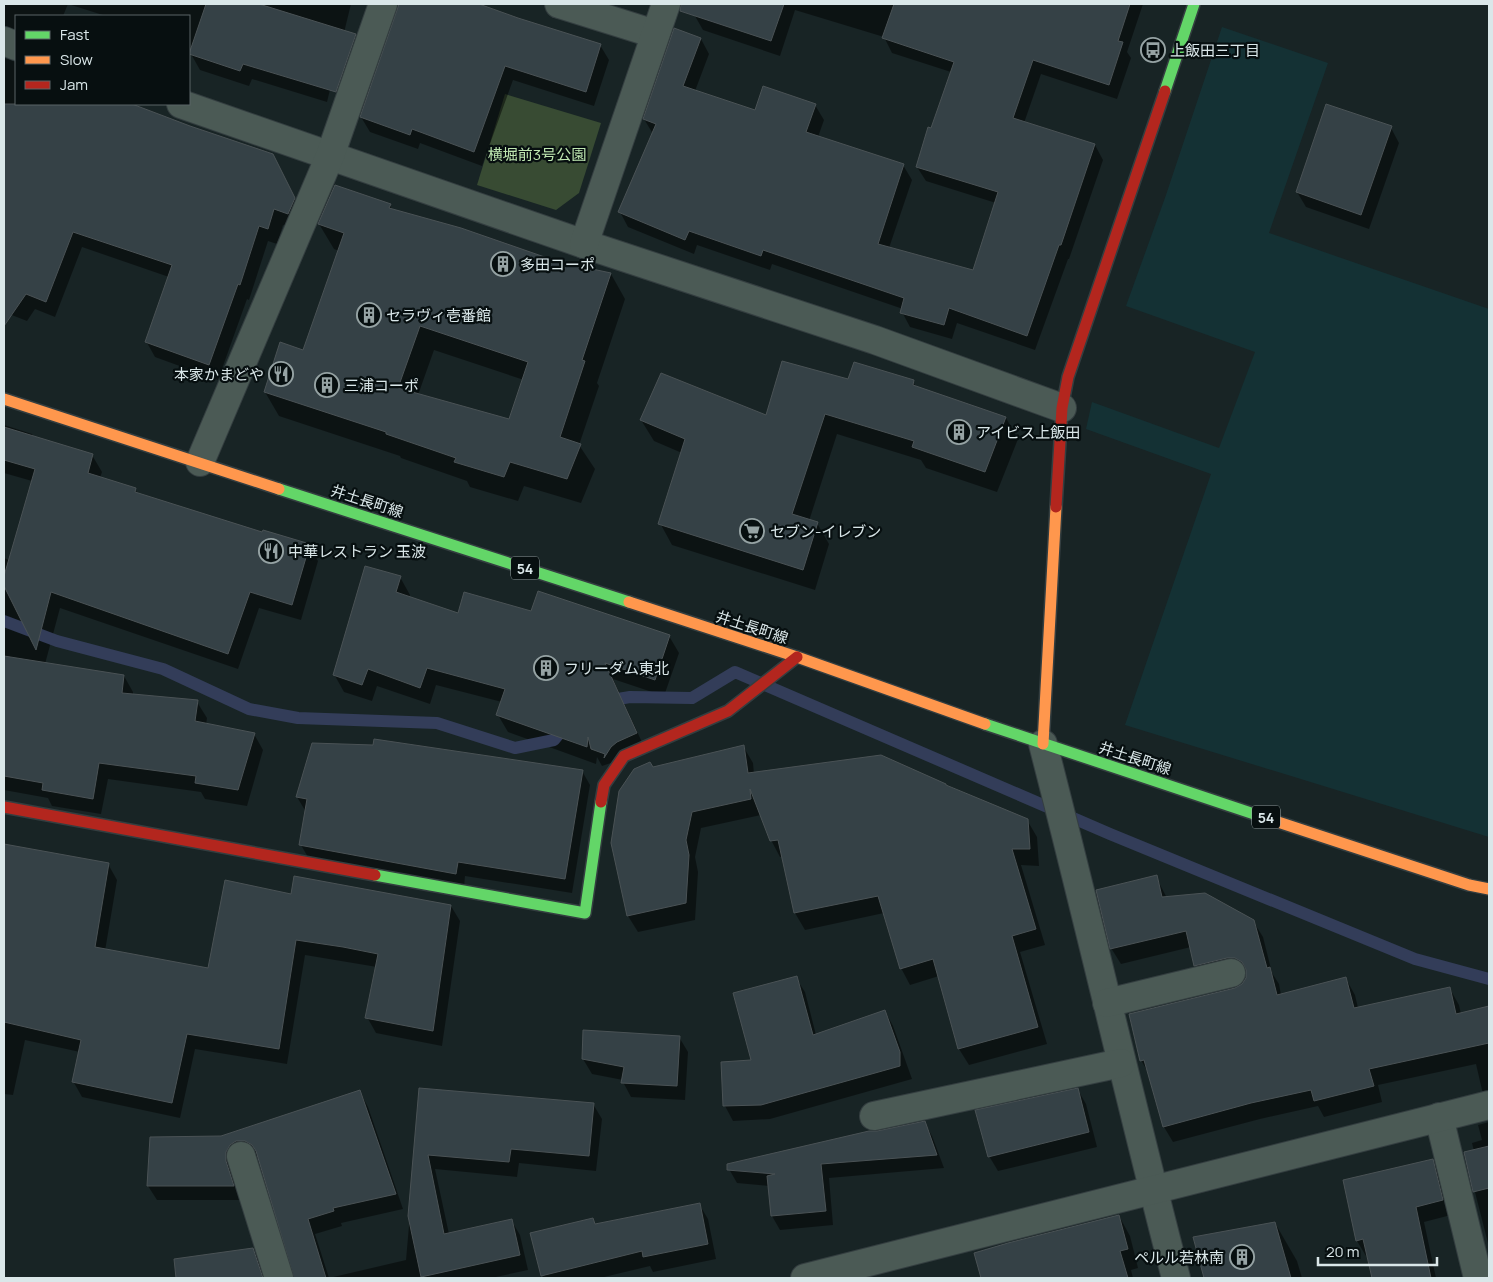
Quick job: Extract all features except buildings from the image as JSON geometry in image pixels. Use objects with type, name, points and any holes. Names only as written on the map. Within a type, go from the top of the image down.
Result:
[{"type":"street","points":[[200,462],[330,156],[383,4]]},
{"type":"street","points":[[560,4],[655,34]]},
{"type":"street","points":[[584,244],[666,4]]},
{"type":"street","points":[[1176,1278],[1043,744],[1062,408],[1071,367],[1194,4]]},
{"type":"street","points":[[184,105],[584,244],[778,307],[1062,408]]},
{"type":"street","name":"井土長町線","points":[[4,400],[797,657],[1043,744],[1468,885],[1489,890]]},
{"type":"street","points":[[4,807],[585,913],[604,785],[624,756],[728,711],[797,657]]},
{"type":"street","points":[[1107,1002],[1231,974]]},
{"type":"street","points":[[874,1116],[1121,1062]]},
{"type":"street","points":[[804,1278],[1489,1105]]},
{"type":"street","points":[[1439,1117],[1478,1278]]},
{"type":"street","points":[[241,1156],[279,1278]]},
{"type":"shaded area","points":[[1222,27],[1328,63],[1269,233],[1489,309],[1489,837],[1125,725],[1211,474],[1086,429],[1092,402],[1219,448],[1255,352],[1126,306],[1166,195]]},
{"type":"green space","name":"横堀前3号公園","points":[[505,94],[601,123],[579,193],[556,210],[477,185]]},
{"type":"waterway","points":[[4,621],[57,641],[163,669],[249,709],[298,718],[437,723],[515,748],[554,740],[567,724]]},
{"type":"waterway","points":[[606,701],[630,697],[692,698],[735,672],[1110,834],[1415,959],[1489,979]]},
{"type":"traffic: fast","points":[[1165,91],[1194,4]]},
{"type":"traffic: fast","points":[[279,489],[629,602]]},
{"type":"traffic: fast","points":[[985,724],[1275,821]]},
{"type":"traffic: fast","points":[[375,875],[585,913],[601,802]]},
{"type":"traffic: slow","points":[[4,399],[279,489]]},
{"type":"traffic: slow","points":[[1043,744],[1056,507]]},
{"type":"traffic: slow","points":[[629,602],[797,657],[985,724]]},
{"type":"traffic: slow","points":[[1275,821],[1469,885],[1489,889]]},
{"type":"traffic: jam","points":[[1056,507],[1062,408],[1068,377],[1165,91]]},
{"type":"traffic: jam","points":[[601,802],[604,785],[624,756],[728,711],[797,657]]},
{"type":"traffic: jam","points":[[4,807],[375,875]]},
{"type":"place","name":"上飯田三丁目","points":[[1153,50]]},
{"type":"place","name":"多田コーポ","points":[[503,264]]},
{"type":"place","name":"セラヴィ壱番館","points":[[369,315]]},
{"type":"place","name":"本家かまどや","points":[[281,374]]},
{"type":"place","name":"三浦コーポ","points":[[327,385]]},
{"type":"place","name":"アイビス上飯田","points":[[959,432]]},
{"type":"place","name":"セブン-イレブン","points":[[752,531]]},
{"type":"place","name":"中華レストラン 玉波","points":[[271,551]]},
{"type":"place","name":"フリーダム東北","points":[[546,668]]},
{"type":"place","name":"ペルル若林南","points":[[1242,1257]]}]
